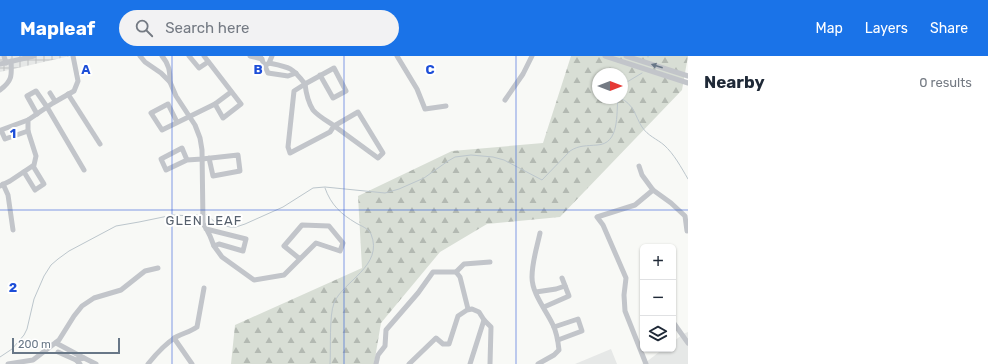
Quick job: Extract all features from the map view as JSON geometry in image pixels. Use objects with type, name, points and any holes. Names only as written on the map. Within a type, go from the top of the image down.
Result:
[{"type":"street","points":[[0,90],[8,84],[11,78],[4,56]]},
{"type":"street","points":[[6,63],[34,56]]},
{"type":"street","points":[[28,131],[5,139],[1,130],[28,120],[55,101],[74,91],[78,81],[73,56]]},
{"type":"street","points":[[141,56],[145,62],[161,73],[170,82],[176,96],[190,115],[200,138],[202,160],[203,223],[214,246],[222,257],[254,280],[284,275],[300,259],[316,243],[340,251],[343,243],[329,226],[302,225],[284,246],[300,259]]},
{"type":"street","points":[[162,56],[168,64],[170,82]]},
{"type":"street","points":[[189,56],[199,68],[208,62]]},
{"type":"street","points":[[204,56],[241,104],[223,118],[215,104]]},
{"type":"street","points":[[250,56],[261,58],[267,65],[268,73],[288,76],[296,73]]},
{"type":"street","points":[[267,65],[272,56]]},
{"type":"street","points":[[397,56],[417,89],[424,109],[446,106]]},
{"type":"street","points":[[505,100],[523,74],[532,56]]},
{"type":"street","points":[[605,56],[688,83]]},
{"type":"street","points":[[626,56],[688,76]]},
{"type":"street","points":[[267,65],[288,67],[296,73],[305,84],[307,97],[314,111],[334,126],[378,158],[384,153],[358,112],[334,126],[330,132],[290,153],[288,147],[294,91],[305,84],[320,75],[334,68],[346,91],[333,98],[320,75]]},
{"type":"street","points":[[37,114],[27,96],[36,91],[84,170]]},
{"type":"street","points":[[177,122],[168,104],[151,113],[162,130],[215,104],[231,92]]},
{"type":"street","points":[[50,93],[55,101]]},
{"type":"street","points":[[68,94],[100,144]]},
{"type":"street","points":[[13,230],[8,195],[2,185],[34,165],[36,156],[28,131],[28,120]]},
{"type":"street","points":[[187,160],[182,148],[161,159],[166,170],[187,160],[202,160],[209,158],[238,155],[240,171],[213,176],[209,158]]},
{"type":"street","points":[[24,172],[35,190],[44,184],[33,166]]},
{"type":"street","points":[[639,166],[642,174],[653,190],[671,203],[685,216],[687,231]]},
{"type":"street","points":[[646,364],[625,311],[624,295],[626,278],[603,225],[597,217],[635,205],[653,190]]},
{"type":"street","points":[[206,229],[246,239],[242,252],[219,244],[214,246]]},
{"type":"street","points":[[538,364],[554,355],[559,350],[554,327],[536,292],[532,278],[534,257],[540,233]]},
{"type":"street","points":[[376,364],[378,355],[385,346],[386,330],[418,293],[433,272],[456,272],[464,264],[490,262]]},
{"type":"street","points":[[8,364],[33,360],[56,343],[82,306],[94,298],[121,290],[141,274],[158,268]]},
{"type":"street","points":[[456,272],[460,277],[468,310]]},
{"type":"street","points":[[544,307],[569,296],[562,278]]},
{"type":"street","points":[[536,292],[565,286]]},
{"type":"street","points":[[148,364],[155,354],[174,338],[197,327],[204,288]]},
{"type":"street","points":[[409,364],[436,338],[442,344],[449,344],[458,316],[472,309],[479,312],[491,327],[490,364]]},
{"type":"street","points":[[554,327],[578,319],[582,331],[558,340]]},
{"type":"street","points":[[470,364],[484,320]]},
{"type":"street","points":[[676,326],[688,343]]},
{"type":"street","points":[[174,338],[192,364]]},
{"type":"street","points":[[56,343],[96,364]]},
{"type":"street","points":[[58,352],[78,362],[84,358]]},
{"type":"shaded area","points":[[0,56],[70,56],[0,72]]},
{"type":"shaded area","points":[[688,332],[688,364],[641,364],[645,363],[659,352],[676,352],[676,340]]},
{"type":"shaded area","points":[[611,349],[617,364],[575,364]]},
{"type":"green space","points":[[571,56],[688,56],[682,90],[560,217],[487,224],[440,252],[381,323],[374,364],[231,364],[235,325],[362,268],[358,196],[452,151],[543,143]]},
{"type":"waterway","points":[[628,81],[642,73]]},
{"type":"waterway","points":[[207,215],[217,224],[236,227],[283,207],[313,188],[325,187],[385,193],[399,189],[424,178],[455,157],[471,155],[493,157],[504,160],[542,180],[573,149],[597,145],[610,139],[617,120],[618,104]]},
{"type":"waterway","points":[[628,104],[634,111],[644,130],[671,152],[688,179]]},
{"type":"waterway","points":[[325,188],[327,194],[337,208],[370,232],[374,245],[372,255],[367,264],[345,287],[334,303],[331,324],[330,364]]},
{"type":"waterway","points":[[0,357],[12,349],[24,335],[27,329],[34,299],[44,276],[51,265],[69,251],[116,226],[173,215],[197,215]]},
{"type":"district","name":"GLEN LEAF","points":[[204,220]]}]
